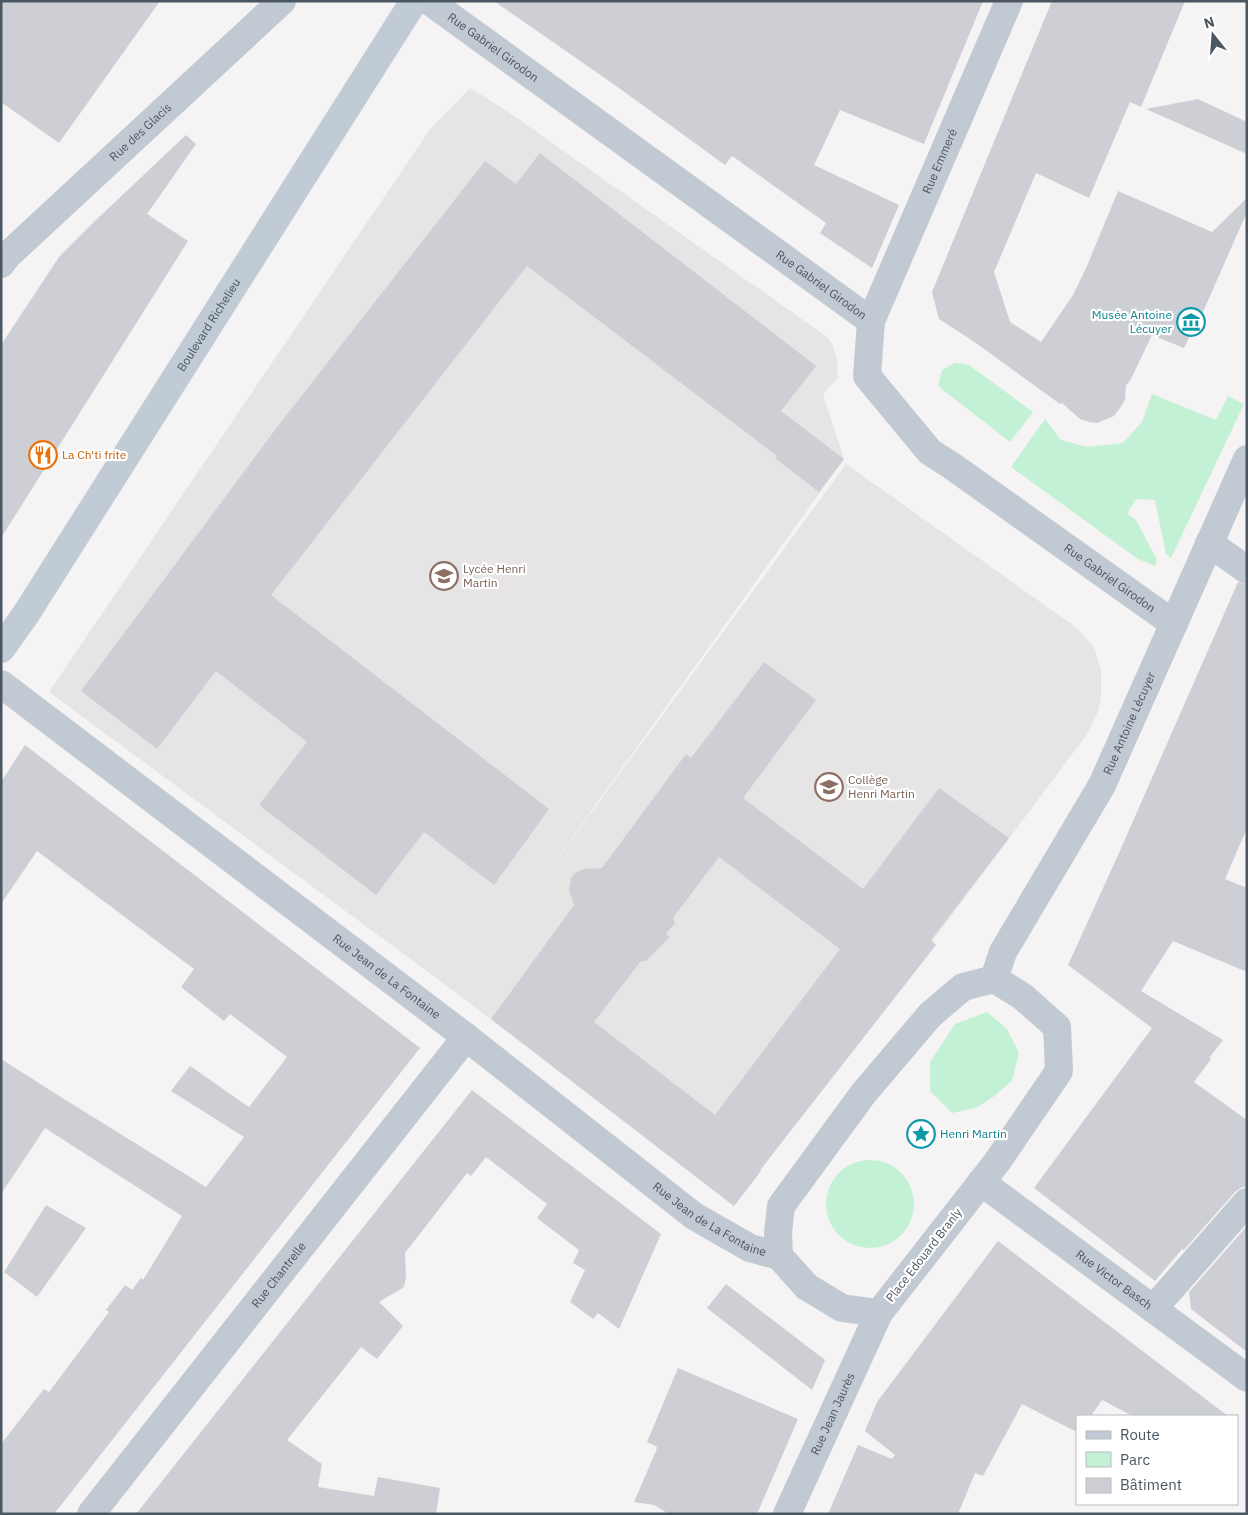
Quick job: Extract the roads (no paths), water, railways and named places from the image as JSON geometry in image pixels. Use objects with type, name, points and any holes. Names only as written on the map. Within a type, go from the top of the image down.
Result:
[{"type":"main road","name":"Boulevard Richelieu","points":[[1,649],[31,606],[414,1]]},
{"type":"street","name":"Rue des Glacis","points":[[1,264],[8,254],[282,1]]},
{"type":"street","name":"Rue Gabriel Girodon","points":[[429,1],[871,321],[867,376],[930,452],[1174,624]]},
{"type":"street","name":"Rue Emmeré","points":[[871,321],[1009,1]]},
{"type":"street","name":"Rue Antoine Lécuyer","points":[[994,979],[1003,952],[1102,785],[1247,459]]},
{"type":"street","points":[[1209,543],[1247,570]]},
{"type":"street","name":"Rue Jean de La Fontaine","points":[[1,684],[466,1037],[694,1216],[750,1248],[779,1256]]},
{"type":"street","points":[[779,1256],[778,1233],[781,1206],[863,1094],[930,1015],[963,986],[994,979]]},
{"type":"street","name":"Place Edouard Branly","points":[[779,1256],[807,1287],[842,1308],[878,1314],[997,1162],[1059,1072],[1057,1027],[1022,996],[994,979]]},
{"type":"street","name":"Rue Chantrelle","points":[[91,1514],[466,1037]]},
{"type":"street","name":"Rue Victor Basch","points":[[981,1182],[1247,1378]]},
{"type":"street","points":[[1153,1309],[1247,1202]]},
{"type":"street","name":"Rue Jean Jaurès","points":[[787,1514],[878,1314]]},
{"type":"place","name":"Musée Antoine Lécuyer","points":[[1191,322]]},
{"type":"place","name":"La Ch'ti frite","points":[[43,455]]},
{"type":"place","name":"Lycée Henri Martin","points":[[444,576]]},
{"type":"place","name":"Collège Henri Martin","points":[[829,787]]},
{"type":"place","name":"Henri Martin","points":[[921,1134]]}]
